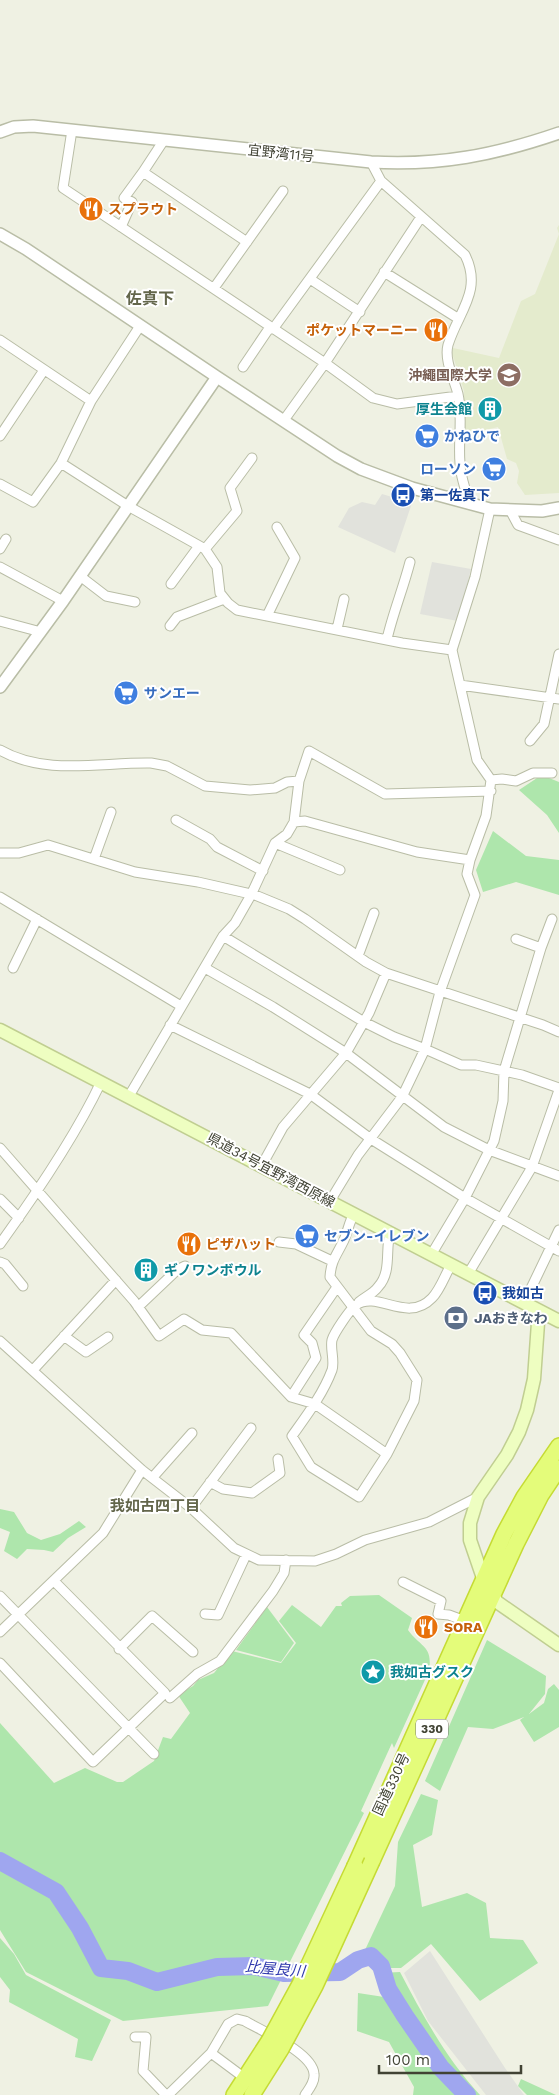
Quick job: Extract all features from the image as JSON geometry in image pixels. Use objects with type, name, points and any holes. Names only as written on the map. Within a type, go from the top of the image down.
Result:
[{"type":"highway","name":"国道330号","points":[[252,2095],[514,1514],[559,1446]]},
{"type":"highway","name":"国道330号","points":[[234,2095],[275,2045],[314,1986],[492,1596],[529,1518],[559,1468]]},
{"type":"main road","name":"県道34号宜野湾西原線","points":[[0,1030],[559,1321]]},
{"type":"main road","points":[[541,1312],[538,1323],[534,1379],[519,1432],[507,1455],[478,1497],[470,1523],[470,1540],[492,1596],[502,1606],[559,1645]]},
{"type":"street","name":"宜野湾11号","points":[[0,132],[14,127],[33,126],[371,162],[413,164],[460,160],[501,151],[559,133]]},
{"type":"street","points":[[72,130],[63,188],[121,228],[214,288],[373,398],[397,404],[458,396]]},
{"type":"street","points":[[121,228],[132,202],[124,198],[164,140]]},
{"type":"street","points":[[371,162],[381,181],[465,255],[471,268],[472,282],[470,292],[448,347],[448,359],[458,396],[460,465],[470,504]]},
{"type":"street","points":[[143,172],[247,242]]},
{"type":"street","points":[[243,367],[381,181]]},
{"type":"street","points":[[214,288],[283,190]]},
{"type":"street","points":[[284,420],[360,312],[421,217]]},
{"type":"street","points":[[0,234],[26,248],[217,377],[360,469],[412,488],[490,509],[542,511],[559,508]]},
{"type":"street","points":[[384,272],[459,319]]},
{"type":"street","points":[[310,279],[360,312]]},
{"type":"street","points":[[0,484],[33,502],[61,464],[91,401],[140,326]]},
{"type":"street","points":[[0,340],[91,401]]},
{"type":"street","points":[[0,436],[44,370]]},
{"type":"street","points":[[0,688],[63,601],[217,377]]},
{"type":"street","points":[[171,584],[237,511],[230,488],[252,458]]},
{"type":"street","points":[[61,464],[128,506],[202,548],[217,567],[220,593],[237,610],[452,650]]},
{"type":"street","points":[[330,1201],[370,1139],[402,1097],[425,1049],[440,992],[475,895],[467,874],[470,860],[486,816],[491,791],[491,780],[477,760],[452,650],[475,577],[490,509]]},
{"type":"street","points":[[510,510],[518,525],[559,540]]},
{"type":"street","points":[[266,616],[295,558],[277,528]]},
{"type":"street","points":[[0,549],[6,539]]},
{"type":"street","points":[[387,639],[410,562]]},
{"type":"street","points":[[0,567],[63,601]]},
{"type":"street","points":[[80,576],[106,596],[135,602]]},
{"type":"street","points":[[170,626],[177,616],[224,599]]},
{"type":"street","points":[[337,629],[344,599]]},
{"type":"street","points":[[0,621],[41,632]]},
{"type":"street","points":[[530,741],[544,724],[559,654]]},
{"type":"street","points":[[460,685],[559,698]]},
{"type":"street","points":[[0,750],[13,758],[45,766],[151,763],[167,766],[205,786],[250,790],[275,788],[287,782],[299,781]]},
{"type":"street","points":[[129,1096],[223,936],[251,894],[275,843],[287,834],[294,822],[299,781],[309,751],[385,794],[491,791]]},
{"type":"street","points":[[491,780],[502,778],[516,781],[534,773],[552,772]]},
{"type":"street","points":[[94,859],[111,812]]},
{"type":"street","points":[[176,820],[210,839],[217,847],[263,871]]},
{"type":"street","points":[[294,822],[305,821],[417,852],[470,860]]},
{"type":"street","points":[[275,843],[340,870]]},
{"type":"street","points":[[0,853],[19,853],[48,845],[135,872],[198,882],[251,894],[289,909],[386,973],[559,1032]]},
{"type":"street","points":[[0,897],[181,1006]]},
{"type":"street","points":[[358,956],[374,913]]},
{"type":"street","points":[[13,968],[37,919]]},
{"type":"street","points":[[431,1255],[465,1198],[494,1141],[500,1120],[504,1070],[552,919]]},
{"type":"street","points":[[223,936],[364,1022],[394,1037],[461,1065],[476,1065],[504,1070],[559,1089],[532,1167],[468,1274]]},
{"type":"street","points":[[516,938],[542,948]]},
{"type":"street","points":[[205,968],[272,1006],[346,1053],[444,1127],[489,1150],[559,1176]]},
{"type":"street","points":[[262,1165],[283,1127],[346,1053],[364,1022],[386,973]]},
{"type":"street","points":[[170,1025],[310,1094],[370,1139],[465,1198],[555,1249]]},
{"type":"street","points":[[0,1244],[19,1218],[90,1105],[101,1082]]},
{"type":"street","points":[[0,1148],[116,1280],[159,1336],[184,1319],[202,1330],[231,1333],[291,1396],[315,1404],[387,1454]]},
{"type":"street","points":[[0,1199],[19,1218]]},
{"type":"street","points":[[354,1214],[348,1224],[345,1239],[332,1261],[330,1277],[354,1306],[370,1331],[392,1344],[400,1353],[416,1380],[414,1401],[400,1424],[387,1454],[358,1497],[311,1466],[292,1436],[315,1404],[332,1369],[332,1338],[354,1306],[378,1288],[385,1276],[387,1244],[390,1233]]},
{"type":"street","points":[[524,1303],[555,1249],[559,1230]]},
{"type":"street","points":[[279,1242],[296,1244],[332,1261]]},
{"type":"street","points":[[0,1262],[5,1264],[23,1286]]},
{"type":"street","points":[[354,1306],[372,1301],[406,1309],[424,1305],[433,1297],[450,1265]]},
{"type":"street","points":[[138,1307],[176,1270],[185,1266]]},
{"type":"street","points":[[33,1370],[116,1280]]},
{"type":"street","points":[[291,1396],[316,1358],[312,1343],[304,1335],[337,1287]]},
{"type":"street","points":[[64,1336],[86,1352],[108,1337]]},
{"type":"street","points":[[0,1342],[142,1470],[191,1508],[234,1548],[259,1560],[314,1561],[336,1554],[365,1540],[429,1522],[478,1497]]},
{"type":"street","points":[[191,1508],[251,1428]]},
{"type":"street","points":[[153,1477],[192,1433]]},
{"type":"street","points":[[210,1482],[223,1489],[252,1493],[280,1473],[278,1459]]},
{"type":"street","points":[[0,1632],[102,1533],[142,1470]]},
{"type":"street","points":[[205,1614],[218,1616],[246,1555]]},
{"type":"street","points":[[170,1698],[197,1674],[220,1661],[273,1591],[284,1573],[286,1560]]},
{"type":"street","points":[[0,1663],[93,1762],[165,1693],[119,1649],[54,1581]]},
{"type":"street","points":[[403,1582],[441,1601],[438,1614],[449,1615],[465,1621]]},
{"type":"street","points":[[0,1596],[154,1754]]},
{"type":"street","points":[[119,1649],[152,1616],[192,1652]]},
{"type":"street","points":[[135,2037],[146,2037],[143,2071],[167,2095],[211,2052],[228,2024],[237,2019],[245,2021],[300,2054],[311,2064],[314,2074],[313,2082],[305,2095]]},
{"type":"street","points":[[211,2052],[246,2079]]},
{"type":"shaded area","name":"沖繩国際大学","points":[[559,234],[559,493],[525,495],[517,483],[519,471],[516,463],[507,459],[498,427],[464,435],[464,391],[452,353],[453,348],[499,358],[521,301],[535,294]]},
{"type":"shaded area","points":[[382,494],[412,503],[395,553],[338,527],[349,508],[362,502],[375,505]]},
{"type":"shaded area","points":[[432,562],[471,569],[458,621],[420,614]]},
{"type":"shaded area","points":[[430,1951],[524,2095],[486,2095],[428,2021],[404,1973]]},
{"type":"green space","points":[[537,778],[549,778],[559,782],[559,833],[547,815],[519,790]]},
{"type":"green space","points":[[493,831],[526,856],[559,860],[559,895],[516,882],[483,892],[476,870]]},
{"type":"green space","points":[[0,1509],[14,1512],[27,1533],[41,1540],[60,1534],[79,1521],[86,1527],[68,1538],[53,1552],[27,1549],[17,1559],[4,1551],[10,1532],[0,1528]]},
{"type":"green space","points":[[379,1595],[412,1618],[408,1630],[428,1651],[429,1671],[394,1748],[392,1743],[361,1811],[364,1813],[268,2006],[123,2021],[26,1972],[0,1930],[0,1723],[54,1783],[85,1768],[117,1782],[123,1782],[154,1761],[163,1737],[171,1739],[190,1713],[178,1695],[193,1686],[198,1680],[214,1673],[232,1651],[281,1663],[296,1643],[279,1621],[292,1605],[321,1627],[336,1606],[342,1606],[341,1603],[350,1596]]},
{"type":"green space","points":[[267,1607],[294,1643],[281,1662],[236,1650]]},
{"type":"green space","points":[[487,1640],[546,1676],[545,1694],[529,1714],[544,1703],[548,1689],[554,1684],[559,1690],[559,1727],[534,1742],[520,1720],[524,1717],[493,1729],[468,1727],[440,1791],[425,1781]]},
{"type":"green space","points":[[421,1794],[438,1800],[432,1835],[413,1845],[422,1907],[467,1893],[486,1903],[490,1938],[523,1940],[538,1963],[480,2001],[431,1944],[401,1968],[374,1968],[365,1950],[395,1886],[398,1842]]},
{"type":"green space","points":[[0,1938],[14,1954],[26,1975],[111,2020],[92,2061],[75,2057],[78,2039],[9,2002],[10,1990],[0,1977]]},
{"type":"green space","points":[[400,1972],[426,2020],[446,2051],[480,2095],[413,2095],[414,2087],[389,2042],[357,2031],[358,1993],[384,1997],[380,1973]]},
{"type":"green space","points":[[521,2079],[556,2095],[527,2095],[518,2086]]},
{"type":"waterway","name":"比屋良川","points":[[0,1861],[56,1892],[80,1928],[101,1968],[128,1971],[157,1982],[217,1967],[254,1966],[284,1973],[340,1972],[358,1960],[371,1956],[381,1966],[388,1989],[405,2016],[441,2068],[467,2095]]},
{"type":"place","name":"スプラウト","points":[[91,209]]},
{"type":"place","name":"ポケットマーニー","points":[[436,330]]},
{"type":"place","name":"沖繩国際大学","points":[[509,375]]},
{"type":"place","name":"厚生会館","points":[[490,409]]},
{"type":"place","name":"かねひで","points":[[427,436]]},
{"type":"place","name":"ローソン","points":[[494,469]]},
{"type":"place","name":"第一佐真下","points":[[403,495]]},
{"type":"place","name":"サンエー","points":[[126,693]]},
{"type":"place","name":"セブン-イレブン","points":[[307,1236]]},
{"type":"place","name":"ピザハット","points":[[189,1244]]},
{"type":"place","name":"ギノワンボウル","points":[[146,1270]]},
{"type":"place","name":"我如古","points":[[485,1293]]},
{"type":"place","name":"JAおきなわ","points":[[456,1318]]},
{"type":"place","name":"SORA","points":[[426,1627]]},
{"type":"place","name":"我如古グスク","points":[[373,1672]]},
{"type":"district","name":"佐真下","points":[[150,298]]},
{"type":"district","name":"我如古四丁目","points":[[155,1506]]}]
